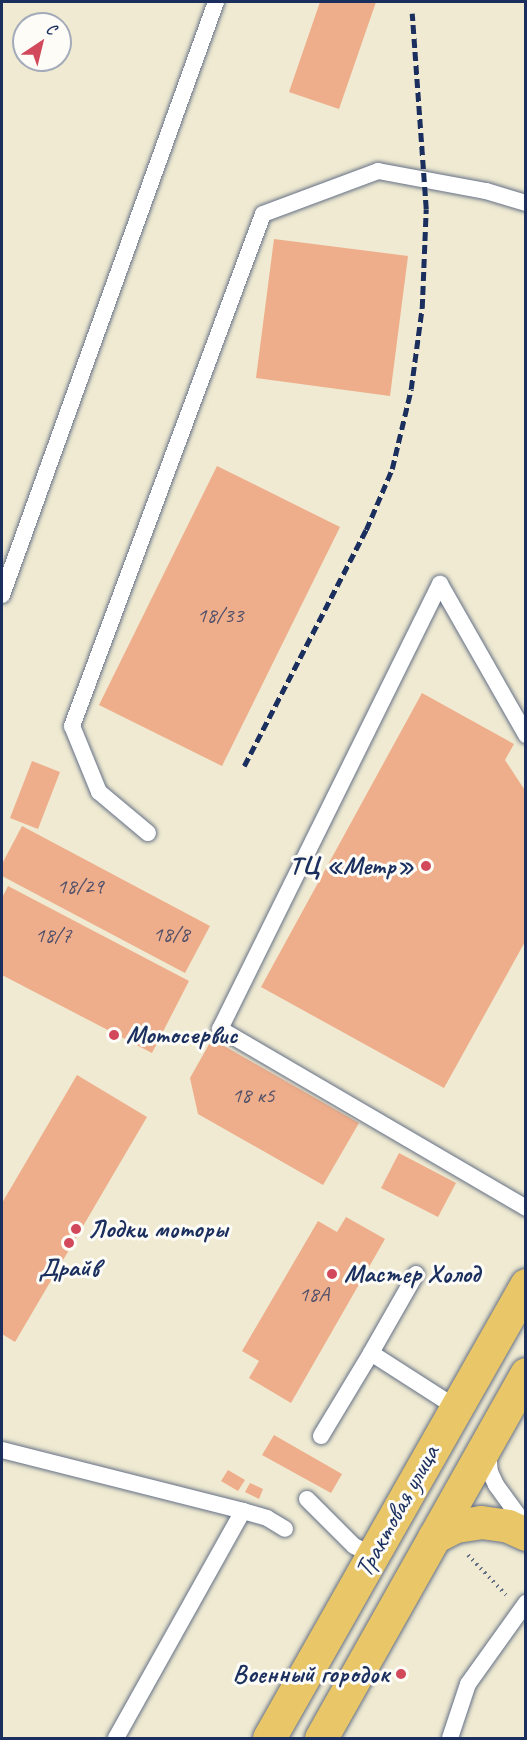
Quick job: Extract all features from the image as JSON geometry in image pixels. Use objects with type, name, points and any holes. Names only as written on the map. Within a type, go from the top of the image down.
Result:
[{"type":"main road","name":"Трактовая улица","points":[[269,1738],[525,1285]]},
{"type":"main road","name":"Трактовая улица","points":[[321,1738],[525,1374]]},
{"type":"main road","points":[[434,1537],[456,1526],[481,1522],[508,1526],[525,1534]]},
{"type":"lane","points":[[2,595],[216,2]]},
{"type":"lane","points":[[148,832],[99,792],[72,726],[263,214],[378,171],[486,190],[525,203]]},
{"type":"lane","points":[[525,735],[440,584],[220,1029],[525,1208]]},
{"type":"lane","points":[[321,1436],[416,1274]]},
{"type":"lane","points":[[371,1353],[455,1407]]},
{"type":"lane","points":[[488,1442],[489,1472],[495,1485],[525,1526]]},
{"type":"lane","points":[[2,1449],[243,1511],[267,1518],[285,1529]]},
{"type":"lane","points":[[307,1499],[354,1546],[373,1555]]},
{"type":"lane","points":[[116,1738],[243,1511]]},
{"type":"lane","points":[[450,1738],[468,1684],[523,1606]]},
{"type":"path","points":[[466,1552],[523,1606]]},
{"type":"building","points":[[320,2],[376,2],[339,109],[289,92]]},
{"type":"building","points":[[274,239],[408,256],[390,396],[256,378]]},
{"type":"building","points":[[217,466],[340,527],[222,766],[99,705]]},
{"type":"building","name":"ТЦ «Метр»","points":[[422,693],[514,744],[505,760],[526,792],[526,940],[444,1088],[261,987]]},
{"type":"building","points":[[32,761],[60,772],[38,829],[10,818]]},
{"type":"building","points":[[22,826],[210,926],[185,973],[2,876],[2,864]]},
{"type":"building","points":[[8,886],[189,981],[152,1053],[2,975],[2,898]]},
{"type":"building","points":[[212,1039],[359,1123],[323,1185],[198,1114],[190,1078]]},
{"type":"building","points":[[77,1075],[147,1117],[15,1342],[2,1334],[2,1203]]},
{"type":"building","points":[[399,1153],[456,1183],[438,1217],[381,1188]]},
{"type":"building","points":[[346,1217],[385,1239],[291,1403],[249,1378],[259,1361],[242,1351],[318,1221],[337,1232]]},
{"type":"building","points":[[274,1435],[342,1474],[331,1493],[262,1455]]},
{"type":"building","points":[[228,1470],[245,1480],[238,1491],[221,1481]]},
{"type":"building","points":[[250,1483],[263,1489],[259,1499],[245,1492]]},
{"type":"railway","points":[[244,766],[366,530],[392,469],[411,389],[422,308],[426,209],[412,13]]},
{"type":"place","name":"ТЦ «Метр»","points":[[426,866]]},
{"type":"place","name":"Мотосервис","points":[[114,1035]]},
{"type":"place","name":"Лодки моторы","points":[[76,1229]]},
{"type":"place","name":"Драйв","points":[[69,1243]]},
{"type":"place","name":"Мастер Холод","points":[[332,1274]]},
{"type":"place","name":"Военный городок","points":[[401,1674]]}]
